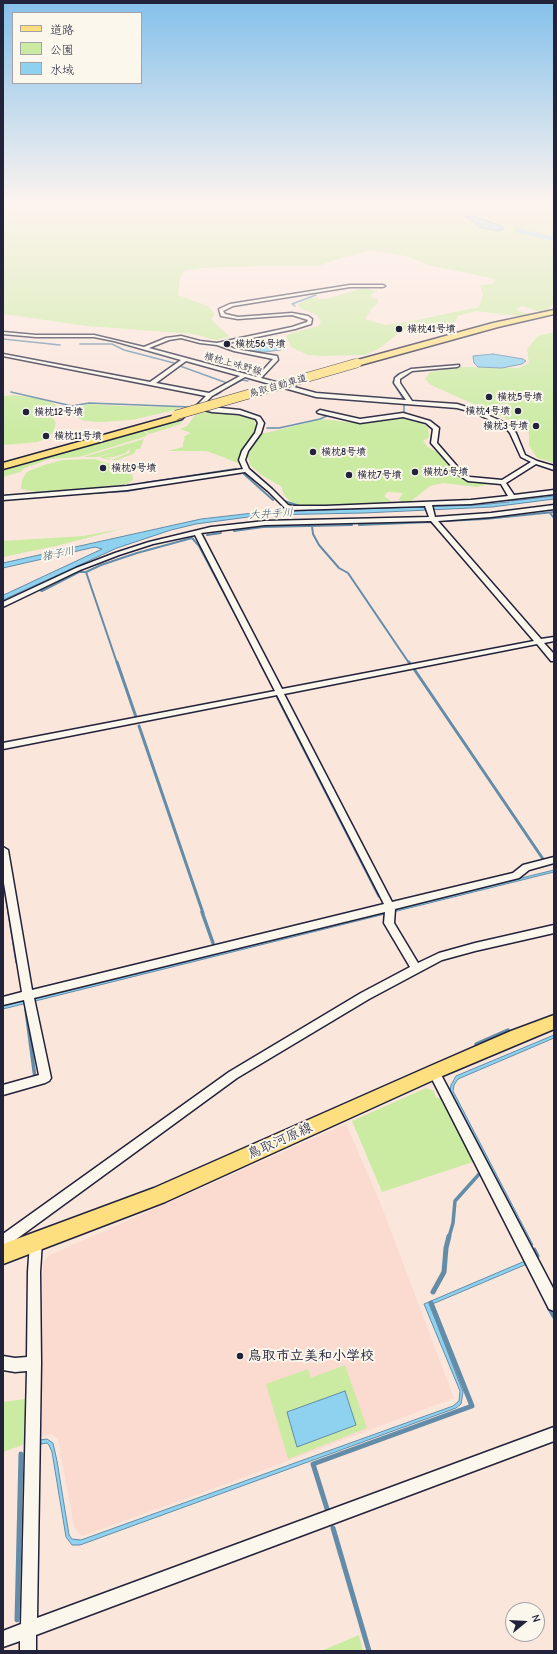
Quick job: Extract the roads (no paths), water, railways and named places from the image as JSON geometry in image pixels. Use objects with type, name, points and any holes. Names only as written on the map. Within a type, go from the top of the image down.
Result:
[{"type":"highway","name":"鳥取自動車道","points":[[3,465],[358,364],[496,326],[554,312]]},
{"type":"highway","name":"鳥取自動車道","points":[[358,364],[478,333],[554,316]]},
{"type":"main road","name":"鳥取河原線","points":[[3,1254],[158,1196],[434,1072],[517,1036],[554,1022]]},
{"type":"street","points":[[217,344],[293,328],[309,323],[310,319],[301,315],[292,314],[238,318],[223,315],[221,310],[225,308],[242,303],[344,286],[383,286]]},
{"type":"street","name":"横枕上味野線","points":[[3,333],[36,336],[94,336],[131,343],[316,396],[457,406],[506,425],[513,433],[523,456],[535,462],[554,468]]},
{"type":"street","points":[[146,348],[168,339],[186,338],[200,342],[217,344],[234,350],[275,357],[276,359],[257,380]]},
{"type":"street","points":[[3,355],[210,396]]},
{"type":"street","points":[[151,384],[185,359]]},
{"type":"street","points":[[410,402],[397,383],[398,378],[411,370],[457,366]]},
{"type":"street","points":[[244,376],[210,396],[198,407],[212,410],[240,412],[258,418],[261,423],[258,433],[245,451],[242,460],[246,470],[288,507],[313,508],[471,502],[554,492]]},
{"type":"street","points":[[330,402],[335,397]]},
{"type":"street","points":[[325,407],[318,413],[360,421],[403,414],[428,422],[436,428],[433,440],[434,443],[461,474],[468,478],[503,482],[535,462]]},
{"type":"street","points":[[3,498],[127,488],[246,470]]},
{"type":"street","points":[[503,482],[513,498]]},
{"type":"street","points":[[428,504],[433,519],[554,659]]},
{"type":"street","points":[[3,605],[78,569],[110,556],[151,543],[197,532],[237,525],[265,523],[433,519],[490,515],[554,507]]},
{"type":"street","points":[[197,532],[390,907],[389,923],[416,968]]},
{"type":"street","points":[[3,746],[554,639]]},
{"type":"street","points":[[3,850],[28,995],[45,1078],[3,1090]]},
{"type":"street","points":[[3,1001],[516,876],[526,867],[554,860]]},
{"type":"street","points":[[3,1242],[233,1074],[366,996],[439,957],[554,929]]},
{"type":"street","points":[[434,1072],[554,1304]]},
{"type":"street","points":[[28,1651],[34,1363],[34,1272],[36,1242]]},
{"type":"street","points":[[3,1364],[15,1365],[34,1363]]},
{"type":"street","points":[[3,1639],[554,1434]]},
{"type":"water","points":[[275,341],[281,350],[264,352],[241,349],[239,346]]},
{"type":"water","points":[[493,354],[523,359],[526,361],[522,364],[502,368],[478,367],[474,363],[473,356]]},
{"type":"water","points":[[554,496],[554,499],[492,507],[364,513],[263,515],[196,524],[171,530],[117,548],[3,600],[3,595],[102,549],[95,547],[3,568],[3,563],[201,519],[262,512],[478,505],[509,502],[508,499],[512,501]]},
{"type":"water","points":[[554,870],[554,872],[3,1009],[3,1006]]},
{"type":"water","points":[[554,1035],[554,1038],[458,1079],[454,1085],[453,1091],[533,1245],[531,1245],[450,1091],[451,1085],[456,1076]]},
{"type":"water","points":[[525,1261],[527,1264],[430,1305],[463,1392],[461,1404],[456,1408],[80,1545],[72,1545],[66,1537],[52,1452],[47,1443],[41,1444],[40,1440],[47,1439],[53,1443],[69,1535],[72,1539],[81,1540],[453,1406],[459,1401],[460,1391],[424,1304]]},
{"type":"water","points":[[345,1391],[356,1425],[297,1447],[287,1412]]},
{"type":"waterway","points":[[295,306],[292,304],[316,295]]},
{"type":"waterway","points":[[3,339],[60,345]]},
{"type":"waterway","points":[[80,344],[112,344],[124,350],[174,363]]},
{"type":"waterway","points":[[180,366],[227,383]]},
{"type":"waterway","points":[[425,370],[439,368]]},
{"type":"waterway","points":[[401,373],[397,375],[393,382],[404,400]]},
{"type":"waterway","points":[[225,389],[242,380],[248,381]]},
{"type":"waterway","points":[[11,392],[72,406],[89,403],[191,407]]},
{"type":"waterway","points":[[216,395],[221,392]]},
{"type":"waterway","points":[[404,405],[404,413]]},
{"type":"waterway","points":[[267,428],[279,428],[320,419],[329,415]]},
{"type":"waterway","points":[[250,416],[255,419],[259,426]]},
{"type":"waterway","points":[[144,483],[236,469]]},
{"type":"waterway","points":[[244,474],[273,500]]},
{"type":"waterway","points":[[75,494],[127,491],[144,488]]},
{"type":"waterway","name":"大井手川","points":[[284,501],[303,507]]},
{"type":"waterway","points":[[445,521],[485,519],[554,512]]},
{"type":"waterway","points":[[550,513],[554,518]]},
{"type":"waterway","points":[[359,525],[431,522],[437,528]]},
{"type":"waterway","points":[[234,531],[263,527],[352,525]]},
{"type":"waterway","points":[[312,526],[313,534],[319,545],[339,568],[348,573],[409,663]]},
{"type":"waterway","points":[[207,535],[221,533]]},
{"type":"waterway","points":[[86,572],[101,565],[137,553],[192,538],[199,546],[261,663]]},
{"type":"waterway","points":[[40,590],[42,591],[79,572],[86,572]]},
{"type":"waterway","points":[[86,572],[117,663]]},
{"type":"waterway","points":[[117,662],[136,717]]},
{"type":"waterway","points":[[260,662],[275,690]]},
{"type":"waterway","points":[[414,669],[543,859]]},
{"type":"waterway","points":[[277,696],[379,896]]},
{"type":"waterway","points":[[139,726],[203,913]]},
{"type":"waterway","points":[[3,879],[9,913]]},
{"type":"waterway","points":[[9,912],[17,962]]},
{"type":"waterway","points":[[202,912],[213,943]]},
{"type":"waterway","points":[[26,1010],[35,1078]]},
{"type":"waterway","points":[[476,1044],[508,1030]]},
{"type":"waterway","points":[[449,1237],[453,1223],[455,1201],[481,1172]]},
{"type":"waterway","points":[[433,1292],[444,1272],[446,1248],[449,1236]]},
{"type":"waterway","points":[[534,1250],[537,1256]]},
{"type":"waterway","points":[[328,1512],[313,1464],[472,1406],[431,1303]]},
{"type":"waterway","points":[[549,1307],[554,1316]]},
{"type":"waterway","points":[[17,1620],[21,1454]]},
{"type":"waterway","points":[[333,1528],[369,1651]]},
{"type":"place","name":"横枕41号墳","points":[[399,329]]},
{"type":"place","name":"横枕56号墳","points":[[227,344]]},
{"type":"place","name":"横枕5号墳","points":[[489,397]]},
{"type":"place","name":"横枕4号墳","points":[[518,411]]},
{"type":"place","name":"横枕12号墳","points":[[26,412]]},
{"type":"place","name":"横枕3号墳","points":[[536,426]]},
{"type":"place","name":"横枕11号墳","points":[[46,436]]},
{"type":"place","name":"横枕8号墳","points":[[313,452]]},
{"type":"place","name":"横枕9号墳","points":[[103,468]]},
{"type":"place","name":"横枕6号墳","points":[[415,472]]},
{"type":"place","name":"横枕7号墳","points":[[349,475]]},
{"type":"place","name":"鳥取市立美和小学校","points":[[240,1356]]},
{"type":"water label","name":"猪子川","points":[[58,554]]}]
